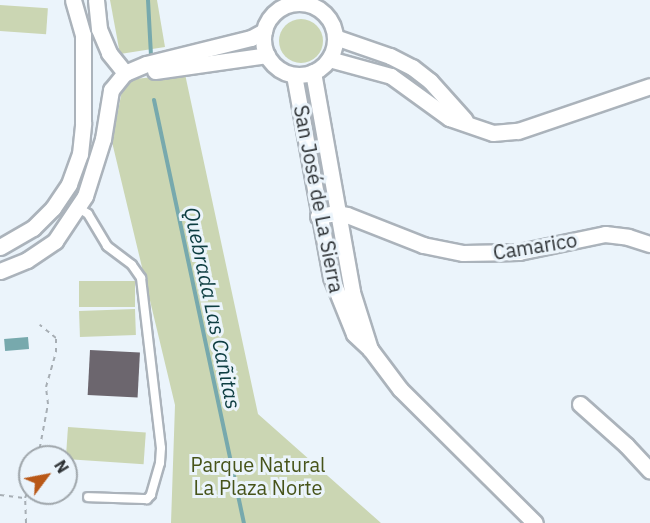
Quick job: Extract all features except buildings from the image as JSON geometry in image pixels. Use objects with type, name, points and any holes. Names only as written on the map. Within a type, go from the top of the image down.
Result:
[{"type":"street","points":[[0,247],[22,236],[43,219],[61,197],[75,169],[83,123],[83,35],[73,0]]},
{"type":"street","points":[[83,35],[94,0]]},
{"type":"street","points":[[94,0],[99,29],[109,53],[125,73]]},
{"type":"street","points":[[305,2],[319,9],[328,18],[335,37],[329,59],[313,72],[294,75],[278,68],[267,55],[264,31],[270,18],[282,4],[305,2]]},
{"type":"street","points":[[0,271],[41,253],[55,241],[85,196],[98,157],[111,90],[125,73],[146,64],[251,38],[264,31]]},
{"type":"street","points":[[335,37],[390,56],[412,67],[430,81],[474,128]]},
{"type":"street","points":[[125,73],[267,55]]},
{"type":"street","points":[[329,59],[391,76],[449,118],[493,133],[510,133],[650,86]]},
{"type":"street","name":"San José de La Sierra","points":[[313,72],[336,213],[352,292],[370,349]]},
{"type":"street","name":"San José de La Sierra","points":[[294,75],[304,119],[318,216],[331,277],[346,319],[354,334],[370,349],[400,388],[535,523]]},
{"type":"street","name":"Camarico","points":[[318,216],[336,213],[423,245],[464,254],[519,252],[605,234],[628,237],[650,244]]},
{"type":"street","points":[[580,404],[635,454],[650,471]]},
{"type":"lane","points":[[77,207],[88,214],[107,246],[132,265],[141,278],[161,447],[160,463],[151,495],[147,499],[88,497]]},
{"type":"path","points":[[40,325],[56,338],[56,352],[46,387],[48,404],[40,445]]},
{"type":"path","points":[[0,495],[18,497]]},
{"type":"path","points":[[25,505],[26,523]]},
{"type":"green space","points":[[110,0],[157,0],[165,47],[120,54]]},
{"type":"green space","points":[[0,5],[48,8],[46,34],[0,31]]},
{"type":"green space","points":[[301,19],[317,25],[323,41],[317,57],[301,63],[285,57],[279,41],[285,25]]},
{"type":"green space","name":"Parque Natural La Plaza Norte","points":[[185,74],[258,414],[381,523],[171,523],[175,405],[112,142],[124,80]]},
{"type":"green space","points":[[307,92],[311,93],[326,182],[323,184],[320,183]]},
{"type":"green space","points":[[79,281],[135,281],[135,307],[79,307]]},
{"type":"green space","points":[[135,309],[136,335],[80,337],[79,311]]},
{"type":"green space","points":[[68,427],[146,432],[144,464],[78,460],[78,445],[67,445]]},
{"type":"water","points":[[28,337],[29,349],[5,351],[4,339]]},
{"type":"waterway","points":[[148,0],[151,55]]},
{"type":"waterway","name":"Quebrada Las Cañitas","points":[[154,100],[244,523]]}]
